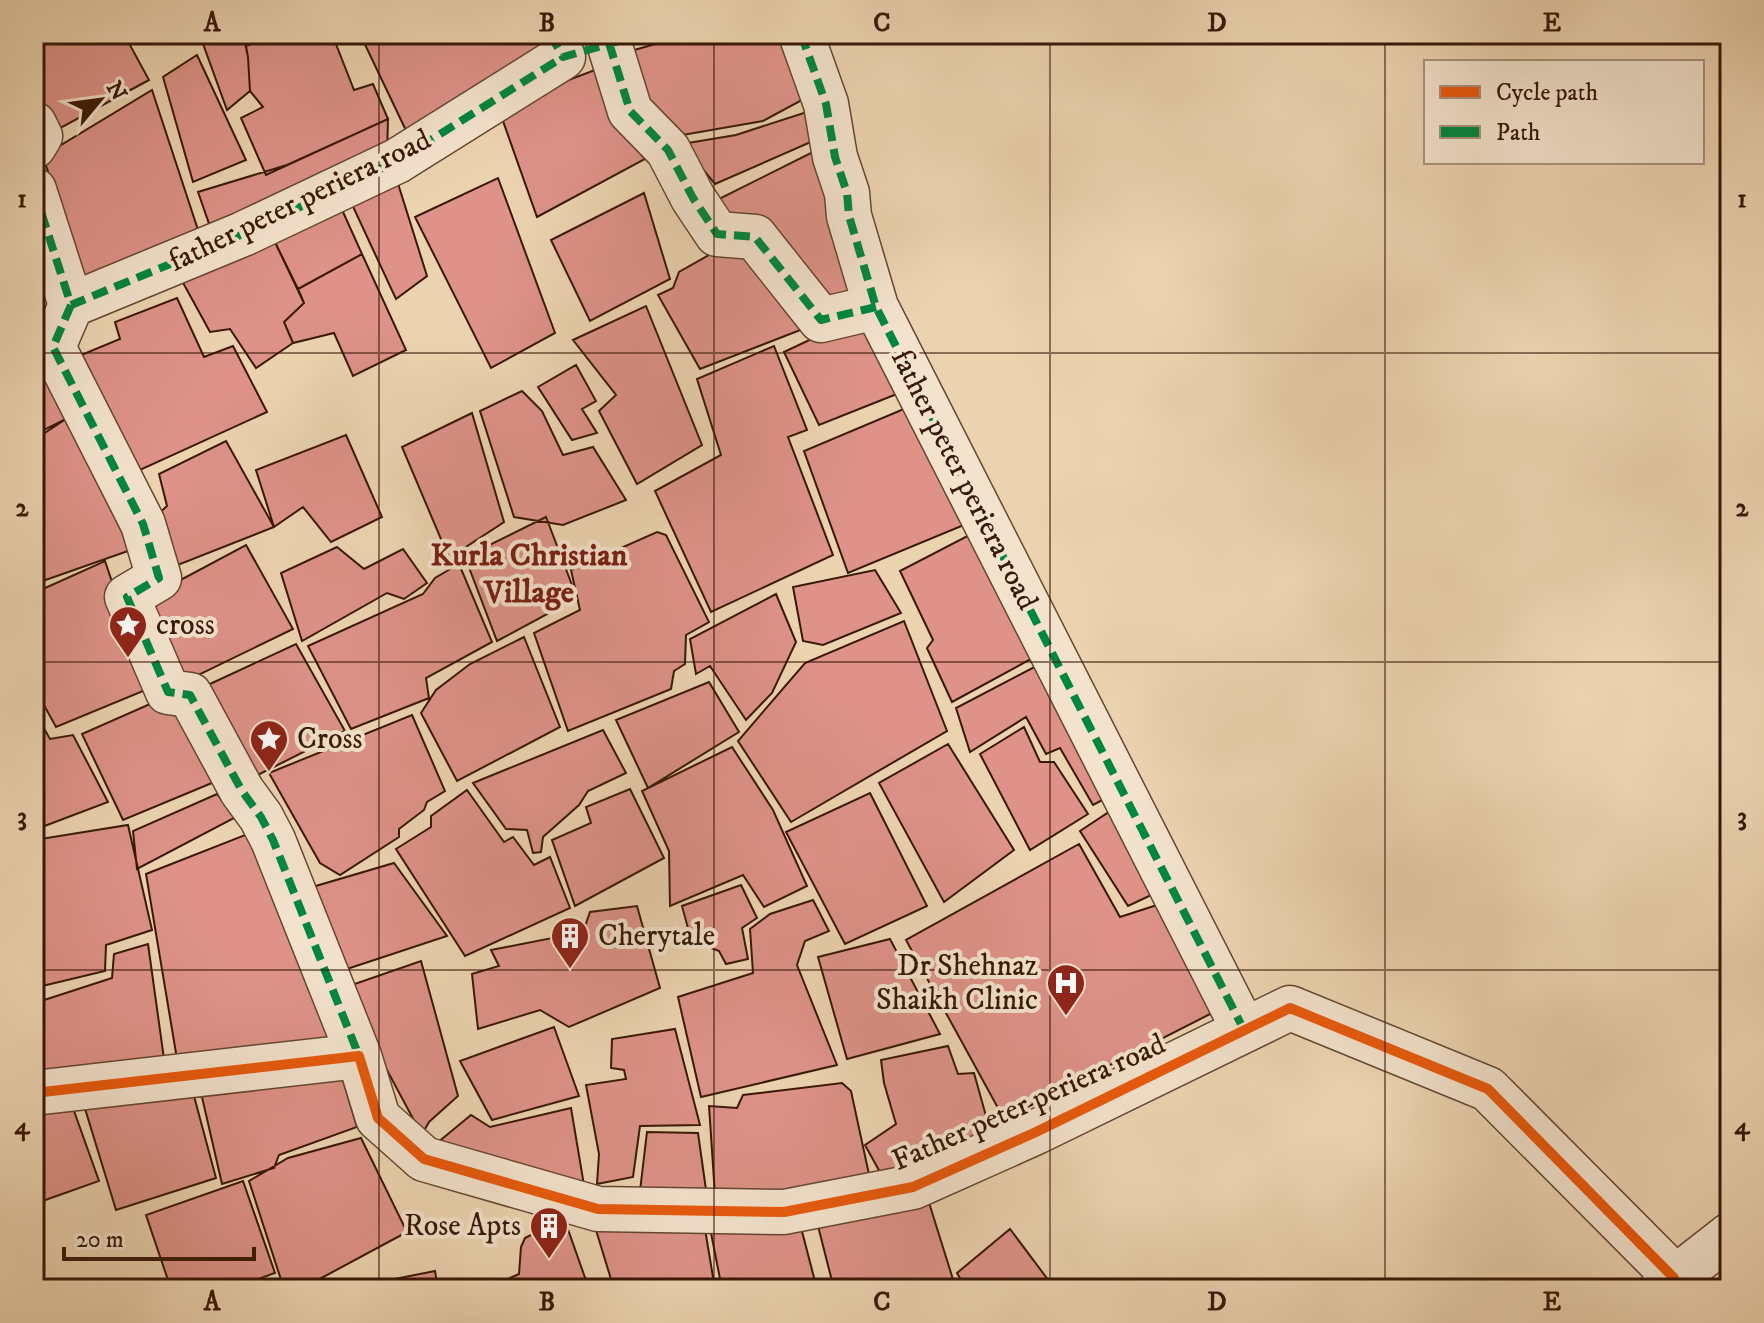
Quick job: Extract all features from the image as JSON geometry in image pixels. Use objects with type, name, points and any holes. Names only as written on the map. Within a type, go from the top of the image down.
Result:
[{"type":"street","points":[[801,34],[826,104],[835,157],[847,193],[849,216],[876,307]]},
{"type":"street","name":"father peter periera road","points":[[71,305],[243,234],[397,161],[557,45],[626,39],[630,111],[668,150],[693,198],[717,234],[755,237],[821,320],[876,307],[1244,1030]]},
{"type":"street","points":[[34,124],[40,136],[34,146]]},
{"type":"street","points":[[34,190],[71,305],[53,347],[143,524],[159,578],[127,597],[168,692],[190,695],[242,791],[273,840],[359,1056],[34,1093]]},
{"type":"street","name":"Father peter periera road","points":[[359,1056],[378,1118],[424,1159],[598,1209],[784,1212],[913,1187],[1036,1132],[1290,1008],[1488,1089],[1674,1285]]},
{"type":"street","points":[[1674,1285],[1730,1235]]},
{"type":"building","points":[[34,34],[124,34],[149,80],[53,132],[34,97]]},
{"type":"building","points":[[220,34],[243,34],[248,57],[250,91],[227,110],[202,41]]},
{"type":"building","points":[[280,34],[332,34],[354,90],[373,84],[388,119],[266,175],[241,118],[263,107],[250,91],[246,46]]},
{"type":"building","points":[[360,34],[540,34],[554,62],[411,141]]},
{"type":"building","points":[[691,34],[782,34],[802,100],[763,121],[677,136],[637,104],[627,52]]},
{"type":"building","points":[[197,55],[246,160],[193,182],[163,77]]},
{"type":"building","points":[[600,68],[623,133],[645,159],[537,217],[498,107]]},
{"type":"building","points":[[152,90],[200,236],[84,284],[43,156]]},
{"type":"building","points":[[810,111],[820,138],[715,184],[682,144],[736,135]]},
{"type":"building","points":[[388,119],[387,156],[214,238],[198,192],[287,165]]},
{"type":"building","points":[[819,149],[859,291],[819,300],[713,202]]},
{"type":"building","points":[[395,174],[427,276],[396,299],[349,198]]},
{"type":"building","points":[[498,178],[555,333],[491,368],[415,217]]},
{"type":"building","points":[[644,193],[670,279],[590,321],[551,240]]},
{"type":"building","points":[[339,203],[362,254],[298,289],[272,236]]},
{"type":"building","points":[[272,236],[304,303],[284,322],[293,343],[256,368],[230,329],[210,332],[175,268]]},
{"type":"building","points":[[739,238],[808,327],[700,369],[658,295],[673,288],[679,272]]},
{"type":"building","points":[[362,254],[406,350],[353,376],[334,333],[293,343],[284,322],[304,303],[298,289]]},
{"type":"building","points":[[1730,274],[1730,294],[1727,295],[1720,277]]},
{"type":"building","points":[[177,298],[204,357],[233,346],[267,412],[129,475],[74,358],[120,339],[115,322]]},
{"type":"building","points":[[40,304],[66,419],[34,435],[34,307]]},
{"type":"building","points":[[646,306],[702,445],[637,484],[599,411],[616,395],[573,340]]},
{"type":"building","points":[[860,316],[902,392],[819,425],[784,352]]},
{"type":"building","points":[[774,346],[807,430],[788,437],[833,555],[711,612],[655,491],[721,455],[697,379]]},
{"type":"building","points":[[576,365],[596,401],[582,409],[597,433],[572,440],[538,387]]},
{"type":"building","points":[[522,391],[542,411],[563,455],[593,447],[626,500],[563,525],[514,517],[480,411]]},
{"type":"building","points":[[918,403],[976,520],[848,573],[804,451]]},
{"type":"building","points":[[472,413],[504,522],[449,558],[402,447]]},
{"type":"building","points":[[66,419],[131,550],[34,584],[34,440]]},
{"type":"building","points":[[346,435],[382,517],[331,542],[303,507],[274,527],[256,470]]},
{"type":"building","points":[[226,441],[274,527],[160,572],[146,525],[167,506],[159,474]]},
{"type":"building","points":[[546,517],[577,598],[497,641],[465,557]]},
{"type":"building","points":[[977,531],[1042,653],[952,702],[927,648],[933,640],[900,571]]},
{"type":"building","points":[[657,532],[666,535],[709,622],[686,635],[685,664],[674,671],[671,689],[568,731],[534,633],[580,610],[571,570]]},
{"type":"building","points":[[246,545],[293,629],[184,682],[143,600]]},
{"type":"building","points":[[337,547],[364,569],[403,549],[427,583],[404,599],[387,593],[302,641],[281,573]]},
{"type":"building","points":[[105,561],[148,689],[56,727],[34,687],[34,593]]},
{"type":"building","points":[[459,564],[492,642],[426,678],[429,698],[351,729],[308,646],[423,594],[435,578]]},
{"type":"building","points":[[875,570],[901,613],[823,645],[803,641],[793,587]]},
{"type":"building","points":[[776,594],[796,642],[772,693],[746,720],[710,666],[696,674],[690,639]]},
{"type":"building","points":[[904,621],[947,731],[791,822],[738,741],[805,663]]},
{"type":"building","points":[[524,637],[560,727],[457,781],[421,713],[436,690],[470,664]]},
{"type":"building","points":[[296,644],[345,731],[248,780],[197,690]]},
{"type":"building","points":[[1044,662],[1116,793],[1093,805],[1060,748],[1046,754],[1026,717],[970,752],[956,708]]},
{"type":"building","points":[[709,682],[739,732],[648,788],[616,720]]},
{"type":"building","points":[[159,700],[178,700],[224,778],[123,820],[82,734]]},
{"type":"building","points":[[34,711],[50,739],[73,735],[108,802],[34,830]]},
{"type":"building","points":[[412,715],[445,791],[427,802],[424,810],[399,829],[399,837],[340,875],[320,863],[269,773]]},
{"type":"building","points":[[1024,727],[1040,762],[1054,762],[1088,814],[1030,850],[980,754]]},
{"type":"building","points":[[603,730],[626,773],[588,791],[579,805],[543,837],[541,852],[533,853],[527,830],[506,829],[473,783]]},
{"type":"building","points":[[948,744],[1014,850],[944,902],[879,783]]},
{"type":"building","points":[[732,747],[773,810],[807,886],[764,907],[743,875],[670,906],[669,851],[642,791]]},
{"type":"building","points":[[630,789],[664,858],[575,906],[552,840],[591,823],[586,807]]},
{"type":"building","points":[[467,790],[504,842],[513,837],[534,865],[550,857],[570,908],[465,956],[396,849],[431,827],[431,816]]},
{"type":"building","points":[[870,793],[927,906],[845,944],[786,832]]},
{"type":"building","points":[[217,794],[236,817],[137,869],[133,831]]},
{"type":"building","points":[[1118,806],[1162,890],[1128,906],[1080,831]]},
{"type":"building","points":[[128,825],[152,930],[106,945],[105,971],[34,988],[34,840]]},
{"type":"building","points":[[263,828],[347,1037],[179,1071],[146,874]]},
{"type":"building","points":[[1079,844],[1120,917],[1160,904],[1216,1011],[1004,1119],[906,940]]},
{"type":"building","points":[[394,863],[447,936],[341,971],[309,888]]},
{"type":"building","points":[[741,885],[757,918],[742,928],[748,959],[726,964],[719,951],[711,948],[707,941],[693,947],[682,906]]},
{"type":"building","points":[[813,900],[829,931],[805,941],[797,965],[837,1065],[701,1097],[678,997],[753,973],[750,929],[770,914]]},
{"type":"building","name":"Cherytale","points":[[637,906],[660,988],[569,1027],[540,1010],[478,1029],[472,974],[499,966],[491,950],[583,932],[590,912]]},
{"type":"building","points":[[890,939],[940,1034],[847,1059],[818,957]]},
{"type":"building","points":[[148,944],[165,1066],[44,1076],[38,1002],[112,978],[114,954]]},
{"type":"building","points":[[421,961],[458,1096],[429,1122],[419,1140],[417,1126],[343,988]]},
{"type":"building","points":[[554,1027],[579,1096],[492,1120],[460,1061]]},
{"type":"building","points":[[675,1029],[700,1125],[640,1126],[633,1177],[597,1184],[599,1154],[586,1085],[626,1079],[624,1070],[611,1068],[612,1039]]},
{"type":"building","points":[[948,1046],[958,1074],[974,1073],[993,1141],[881,1174],[865,1145],[896,1124],[881,1060]]},
{"type":"building","points":[[339,1067],[357,1127],[279,1155],[274,1168],[222,1184],[199,1084]]},
{"type":"building","points":[[842,1083],[851,1091],[870,1179],[768,1201],[715,1195],[709,1106],[737,1108],[743,1095]]},
{"type":"building","points":[[191,1085],[216,1178],[116,1210],[83,1102]]},
{"type":"building","points":[[69,1097],[99,1181],[34,1204],[34,1099]]},
{"type":"building","points":[[571,1108],[585,1191],[431,1148],[471,1115],[490,1127]]},
{"type":"building","points":[[647,1132],[698,1133],[707,1197],[640,1191]]},
{"type":"building","points":[[361,1138],[407,1232],[301,1289],[284,1289],[249,1181],[288,1158]]},
{"type":"building","points":[[243,1181],[275,1273],[230,1289],[171,1289],[146,1215]]},
{"type":"building","points":[[926,1193],[956,1289],[834,1289],[817,1222]]},
{"type":"building","points":[[798,1216],[817,1289],[722,1289],[711,1233]]},
{"type":"building","points":[[703,1217],[715,1289],[614,1289],[596,1230]]},
{"type":"building","name":"Rose Apts","points":[[564,1218],[589,1289],[485,1289],[519,1274],[521,1247],[525,1238]]},
{"type":"building","points":[[1010,1229],[1055,1289],[966,1289],[957,1273]]},
{"type":"building","points":[[435,1271],[438,1289],[344,1289]]},
{"type":"marked path","points":[[550,34],[563,57],[643,34]]},
{"type":"marked path","points":[[801,34],[826,104],[835,157],[847,193],[849,216],[876,307],[1244,1030]]},
{"type":"marked path","points":[[609,43],[630,111],[668,150],[693,198],[717,234],[755,237],[821,320],[876,307]]},
{"type":"marked path","points":[[34,190],[71,305],[243,234],[397,161],[563,57]]},
{"type":"marked path","points":[[34,124],[40,136],[34,146]]},
{"type":"marked path","points":[[71,305],[53,347],[143,524],[159,578],[127,597],[168,692],[190,695],[242,791],[273,840],[359,1056]]},
{"type":"cycle path","points":[[34,1093],[359,1056],[378,1118],[424,1159],[598,1209],[784,1212],[913,1187],[1036,1132],[1290,1008],[1488,1089],[1674,1278]]},
{"type":"place","name":"cross","points":[[128,659]]},
{"type":"place","name":"Cross","points":[[269,773]]},
{"type":"place","name":"Cherytale","points":[[570,970]]},
{"type":"place","name":"Dr Shehnaz Shaikh Clinic","points":[[1066,1017]]},
{"type":"place","name":"Rose Apts","points":[[549,1260]]},
{"type":"district","name":"Kurla Christian Village","points":[[529,574]]}]
